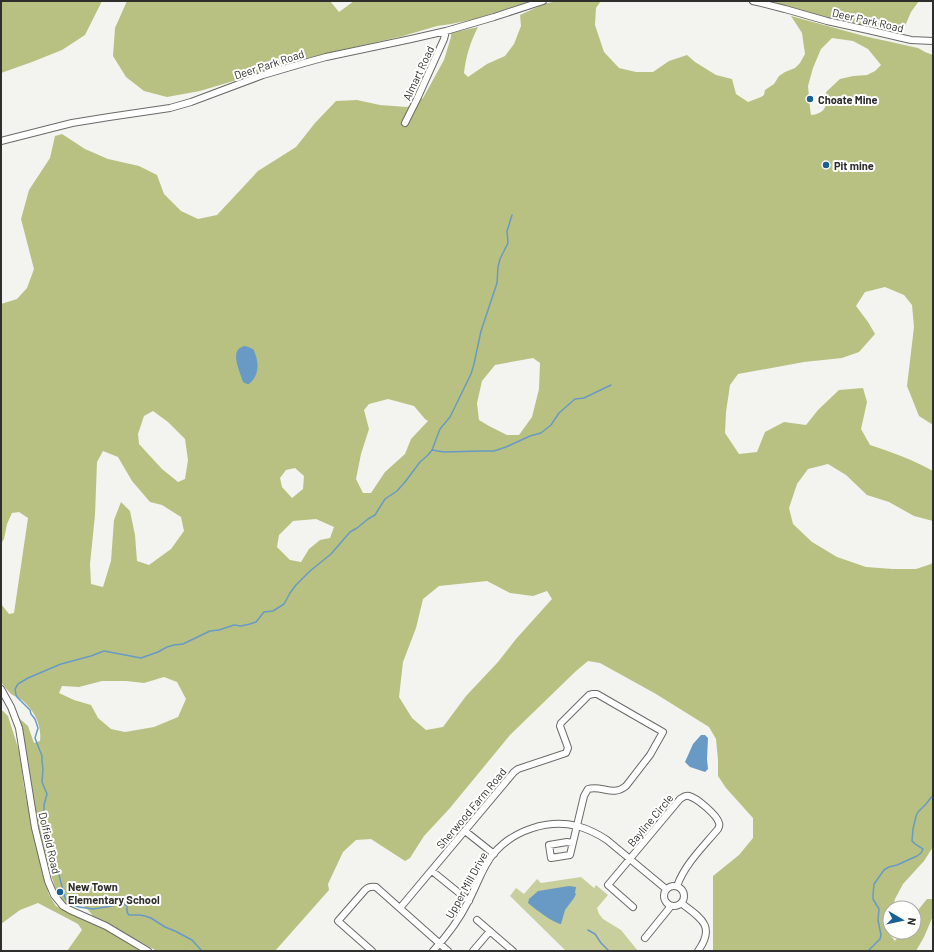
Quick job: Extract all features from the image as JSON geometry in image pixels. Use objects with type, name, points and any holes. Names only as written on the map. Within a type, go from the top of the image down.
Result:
[{"type":"street","name":"Deer Park Road","points":[[1,141],[72,123],[170,108],[304,63],[446,31],[543,1]]},
{"type":"street","name":"Deer Park Road","points":[[753,1],[890,36],[933,41]]},
{"type":"street","name":"Almart Road","points":[[405,122],[417,99],[444,39],[446,31]]},
{"type":"street","name":"Dolfield Road","points":[[1,690],[11,707],[19,728],[35,828],[48,881],[54,895],[63,906],[106,926],[148,951]]},
{"type":"street","name":"Sherwood Farm Road","points":[[400,908],[516,770],[566,753],[568,746],[560,723],[589,696],[597,694],[663,732],[650,755],[626,786],[622,789],[614,791],[596,788],[588,789],[584,796],[577,826]]},
{"type":"street","name":"Bayline Circle","points":[[630,859],[680,799],[686,796],[694,798],[713,814],[718,821],[719,826],[689,863],[682,873],[677,886]]},
{"type":"street","name":"Upper Mill Drive","points":[[433,951],[452,930],[462,915],[486,865],[494,854],[502,845],[523,832],[536,827],[560,824],[577,826],[597,834],[607,840],[666,889]]},
{"type":"street","points":[[572,843],[577,826]]},
{"type":"street","points":[[465,831],[494,854]]},
{"type":"street","points":[[630,859],[608,885],[633,907]]},
{"type":"street","points":[[432,871],[469,901]]},
{"type":"street","points":[[671,886],[677,886],[684,893],[682,903],[677,906],[671,906],[665,902],[663,896],[666,889],[671,886]]},
{"type":"street","points":[[372,951],[338,921],[358,897],[370,887],[376,888],[448,951]]},
{"type":"street","points":[[682,903],[700,917],[705,926],[706,937],[698,951]]},
{"type":"street","points":[[645,938],[671,906]]},
{"type":"street","points":[[477,920],[512,951]]},
{"type":"street","points":[[472,951],[490,931]]},
{"type":"green space","points":[[1,1],[102,1],[85,35],[62,50],[1,73]]},
{"type":"green space","points":[[127,1],[330,1],[339,12],[354,1],[531,1],[475,19],[437,26],[403,36],[307,58],[200,91],[167,97],[144,91],[126,77],[113,56],[115,28]]},
{"type":"green space","points":[[557,1],[601,1],[596,8],[595,25],[604,52],[619,68],[636,72],[653,72],[669,61],[687,55],[695,62],[716,75],[732,79],[736,94],[748,102],[764,95],[765,90],[774,84],[779,76],[795,68],[800,63],[805,54],[802,33],[791,16],[864,36],[918,48],[933,55],[933,425],[919,416],[907,386],[914,327],[912,305],[904,295],[885,287],[865,292],[856,306],[875,334],[859,352],[842,358],[804,362],[738,374],[730,385],[725,433],[739,454],[757,452],[765,432],[784,422],[806,425],[818,410],[839,390],[863,388],[867,402],[861,429],[870,445],[902,456],[933,471],[933,521],[914,516],[889,502],[867,495],[846,475],[828,464],[808,469],[797,484],[789,508],[793,524],[812,542],[837,557],[866,567],[893,569],[916,569],[933,562],[933,847],[924,861],[903,884],[895,900],[882,900],[882,940],[895,941],[922,940],[922,905],[927,899],[933,899],[933,916],[924,937],[916,951],[713,951],[713,876],[739,855],[753,838],[753,818],[726,788],[718,776],[716,739],[709,727],[656,694],[600,663],[588,661],[510,735],[450,808],[424,836],[410,858],[405,861],[371,839],[356,840],[343,852],[328,884],[329,890],[275,951],[191,951],[191,949],[190,951],[157,951],[93,916],[84,906],[65,904],[56,891],[40,837],[20,719],[28,726],[34,743],[40,741],[40,729],[30,708],[22,700],[11,694],[1,682],[1,604],[9,614],[14,613],[28,518],[19,512],[12,513],[1,544],[1,304],[17,299],[27,288],[34,269],[21,219],[29,190],[50,158],[55,136],[62,134],[85,149],[108,159],[139,166],[157,175],[164,194],[181,211],[198,219],[217,215],[258,171],[296,147],[315,123],[336,101],[357,100],[380,105],[407,107],[423,98],[444,60],[451,33],[478,27],[466,61],[464,73],[468,77],[487,64],[505,56],[514,44],[521,26],[520,15],[544,4]],"holes":[[[832,38],[853,41],[868,49],[881,65],[875,71],[867,75],[840,79],[826,92],[827,101],[825,108],[820,113],[811,115],[808,86],[813,68],[821,49]],[[533,358],[540,363],[539,389],[532,417],[519,435],[507,435],[479,420],[477,403],[482,381],[495,365]],[[388,399],[414,406],[428,421],[411,439],[405,454],[385,472],[371,493],[363,493],[356,479],[361,454],[369,429],[364,410],[369,404]],[[153,411],[168,422],[185,439],[188,460],[185,479],[178,482],[162,469],[139,444],[138,434],[144,416]],[[103,451],[118,457],[132,481],[150,502],[162,505],[181,517],[184,531],[171,549],[149,565],[137,561],[135,535],[130,511],[121,502],[114,520],[111,561],[103,587],[91,584],[90,564],[95,515],[97,462]],[[295,468],[304,476],[303,489],[292,498],[282,487],[280,478],[286,470]],[[316,519],[334,527],[330,538],[320,540],[309,549],[301,562],[290,560],[277,547],[279,535],[293,521]],[[487,581],[510,593],[533,596],[547,591],[552,599],[516,639],[498,662],[466,696],[443,727],[426,730],[412,718],[399,697],[403,662],[416,628],[423,599],[439,586]],[[164,677],[177,682],[186,699],[178,717],[154,727],[125,732],[111,729],[98,718],[91,705],[74,700],[59,693],[62,686],[79,687],[102,681],[144,683]]]},
{"type":"green space","points":[[771,1],[919,1],[911,12],[905,26],[895,30],[894,32],[884,31],[801,11]]},
{"type":"green space","points":[[1,711],[8,716],[20,754],[24,787],[49,895],[56,906],[104,929],[141,951],[67,951],[82,930],[78,924],[38,903],[20,910],[1,924]]},
{"type":"green space","points":[[581,877],[594,888],[596,885],[608,895],[597,908],[599,914],[603,919],[621,930],[638,951],[566,951],[510,896],[516,888],[524,894],[537,879],[541,883]]},
{"type":"water","points":[[245,346],[254,350],[257,364],[256,375],[249,384],[243,382],[236,361],[237,351]]},
{"type":"water","points":[[701,735],[705,735],[708,738],[708,769],[705,772],[690,767],[685,762],[693,744]]},
{"type":"water","points":[[569,886],[576,887],[576,894],[565,910],[561,924],[539,912],[528,903],[529,899],[538,891]]},
{"type":"waterway","points":[[202,951],[192,940],[165,927],[151,918],[140,915],[129,915],[127,912],[127,906],[124,904],[93,909],[79,907],[65,898],[59,875],[43,833],[44,805],[47,794],[42,782],[42,756],[35,738],[38,728],[30,710],[17,697],[15,689],[18,684],[28,678],[61,664],[104,651],[141,658],[167,647],[183,644],[210,631],[219,630],[234,625],[241,626],[256,622],[264,612],[273,611],[284,604],[296,585],[331,554],[350,532],[375,515],[385,499],[397,491],[420,462],[432,450],[440,429],[450,417],[471,374],[481,331],[497,283],[500,259],[508,243],[507,231],[512,215]]},
{"type":"waterway","points":[[432,450],[444,452],[494,451],[506,447],[530,436],[541,433],[551,425],[559,413],[575,399],[584,398],[611,385]]},
{"type":"waterway","points":[[868,951],[880,939],[881,935],[878,920],[879,909],[873,899],[874,884],[884,870],[921,853],[923,849],[912,841],[913,829],[918,812],[933,795]]},
{"type":"waterway","points":[[588,930],[595,934],[609,951]]},
{"type":"place","name":"Choate Mine","points":[[810,99]]},
{"type":"place","name":"Pit mine","points":[[826,165]]},
{"type":"place","name":"New Town Elementary School","points":[[60,892]]}]
